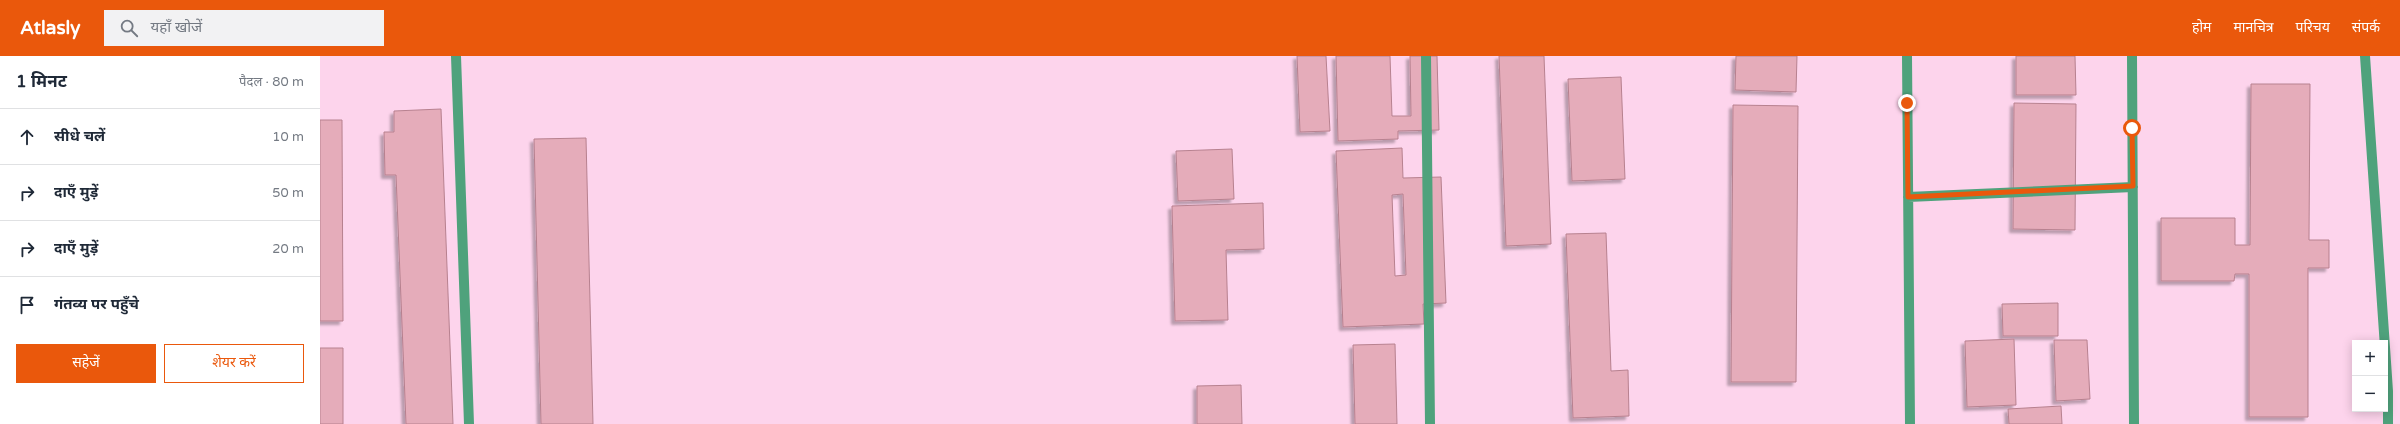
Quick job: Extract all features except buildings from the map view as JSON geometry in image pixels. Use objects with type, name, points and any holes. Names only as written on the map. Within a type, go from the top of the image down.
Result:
[{"type":"street","points":[[456,56],[469,424]]},
{"type":"street","points":[[1426,56],[1430,424]]},
{"type":"street","points":[[1907,56],[1910,424]]},
{"type":"street","points":[[2132,56],[2134,424]]},
{"type":"street","points":[[2365,56],[2388,391],[2388,424]]},
{"type":"street","points":[[1908,197],[2133,186]]},
{"type":"route","points":[[1907,103],[1908,197],[2133,186],[2132,128]]}]
